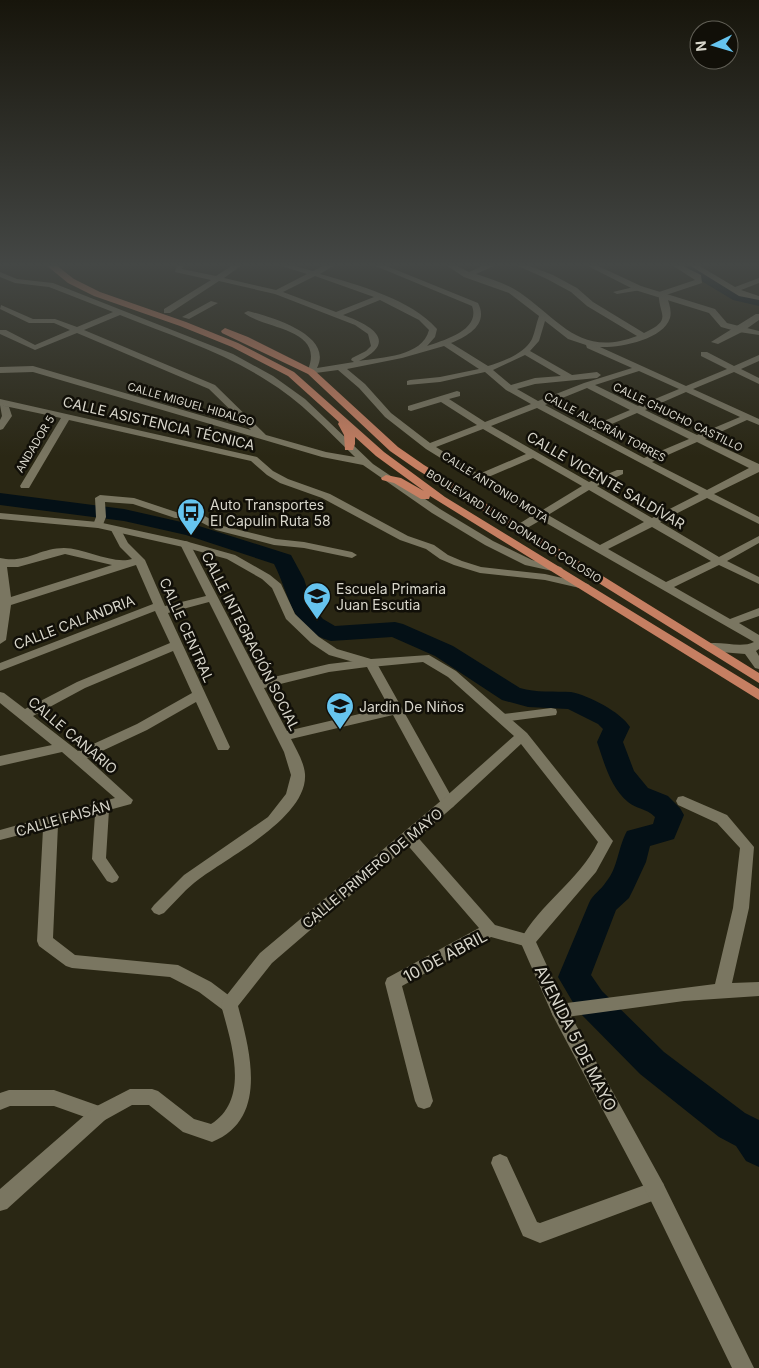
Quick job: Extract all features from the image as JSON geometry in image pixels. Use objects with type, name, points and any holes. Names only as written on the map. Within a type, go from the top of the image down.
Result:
[{"type":"highway","name":"BOULEVARD LUIS DONALDO COLOSIO","points":[[195,329],[234,345],[291,374],[380,454],[434,493],[759,695]]},
{"type":"highway","name":"BOULEVARD LUIS DONALDO COLOSIO","points":[[218,329],[245,339],[311,372],[394,449],[458,493],[708,646],[759,680]]},
{"type":"highway","points":[[337,414],[350,435],[350,448]]},
{"type":"highway","points":[[386,478],[397,480],[488,533],[508,539]]},
{"type":"street","points":[[33,370],[32,357],[35,348],[78,329]]},
{"type":"street","points":[[159,329],[230,356],[270,378],[302,401],[365,462],[386,478],[490,543],[529,563],[557,570]]},
{"type":"street","points":[[290,329],[306,337],[315,354],[316,360],[311,372]]},
{"type":"street","points":[[342,366],[369,353],[374,346],[375,340],[372,333],[366,329]]},
{"type":"street","points":[[418,351],[432,337],[433,329]]},
{"type":"street","points":[[311,372],[446,344],[463,336],[470,329]]},
{"type":"street","points":[[410,383],[443,380],[509,361],[525,352],[537,339],[538,329]]},
{"type":"street","points":[[562,329],[581,342],[638,370],[759,422]]},
{"type":"street","points":[[629,329],[644,337]]},
{"type":"street","points":[[581,342],[598,345],[630,342],[659,329]]},
{"type":"street","points":[[736,329],[759,334]]},
{"type":"street","points":[[75,330],[212,387],[262,437]]},
{"type":"street","points":[[715,342],[739,330]]},
{"type":"street","points":[[1,335],[11,336],[35,348]]},
{"type":"street","name":"CALLE ALACRÁN TORRES","points":[[446,344],[486,368],[508,388],[759,521]]},
{"type":"street","points":[[525,352],[571,378]]},
{"type":"street","points":[[704,354],[730,369],[759,381]]},
{"type":"street","points":[[595,428],[759,358]]},
{"type":"street","name":"CALLE ANTONIO MOTA","points":[[342,366],[388,415],[429,447],[540,515],[759,640]]},
{"type":"street","name":"CALLE MIGUEL HIDALGO","points":[[0,370],[33,370],[325,455],[365,462]]},
{"type":"street","points":[[429,447],[587,385],[638,370]]},
{"type":"street","points":[[508,388],[535,381],[597,375]]},
{"type":"street","name":"CALLE CHUCHO CASTILLO","points":[[587,385],[758,468]]},
{"type":"street","points":[[411,408],[457,394]]},
{"type":"street","name":"CALLE VICENTE SALDÍVAR","points":[[441,398],[484,426],[719,561],[759,581]]},
{"type":"street","name":"CALLE ASISTENCIA TÉCNICA","points":[[0,402],[254,459],[270,473],[284,481],[326,496],[404,538],[430,546],[444,557],[458,563],[480,570],[545,577],[584,586]]},
{"type":"street","points":[[0,408],[6,408],[7,416],[0,427]]},
{"type":"street","name":"ANDADOR 5","points":[[25,486],[67,416]]},
{"type":"street","points":[[645,461],[747,417]]},
{"type":"street","points":[[480,477],[534,454]]},
{"type":"street","points":[[600,549],[758,468]]},
{"type":"street","points":[[518,529],[589,486],[620,472]]},
{"type":"street","points":[[100,521],[100,498],[134,501],[175,515],[196,515],[220,528],[261,537],[274,542],[304,545],[352,555]]},
{"type":"street","points":[[0,516],[100,521],[116,530],[185,544],[231,557],[266,577],[277,586],[290,616],[315,640],[333,652],[371,663],[448,803]]},
{"type":"street","name":"CALLE CENTRAL","points":[[116,530],[124,545],[140,560],[223,746]]},
{"type":"street","points":[[665,588],[759,539]]},
{"type":"street","name":"CALLE INTEGRACIÓN SOCIAL","points":[[160,908],[189,880],[273,822],[293,795],[298,776],[291,752],[185,544]]},
{"type":"street","points":[[0,640],[5,603],[4,577],[0,562],[18,564],[52,553],[65,551],[112,561],[123,566]]},
{"type":"street","points":[[5,603],[140,560]]},
{"type":"street","name":"CALLE CALANDRIA","points":[[0,667],[160,608],[213,598]]},
{"type":"street","points":[[729,622],[759,612]]},
{"type":"street","points":[[24,715],[81,685],[177,646]]},
{"type":"street","points":[[708,646],[754,647],[759,665]]},
{"type":"street","points":[[258,685],[329,668],[425,658],[452,674],[522,736],[606,841],[599,858],[539,924],[528,941]]},
{"type":"street","points":[[77,757],[142,726],[199,695]]},
{"type":"street","name":"CALLE CANARIO","points":[[1,698],[77,757],[126,800]]},
{"type":"street","points":[[283,736],[396,710]]},
{"type":"street","points":[[503,718],[551,712]]},
{"type":"street","name":"CALLE PRIMERO DE MAYO","points":[[229,1006],[266,958],[448,803],[522,736]]},
{"type":"street","points":[[0,761],[62,747]]},
{"type":"street","name":"CALLE FAISÁN","points":[[0,835],[126,800]]},
{"type":"street","points":[[684,801],[722,819],[747,847],[741,908],[722,990]]},
{"type":"street","points":[[102,807],[99,859],[112,877]]},
{"type":"street","points":[[0,1202],[99,1114],[130,1097],[152,1097],[189,1126],[212,1134],[227,1123],[238,1108],[244,1085],[240,1046],[229,1006],[205,987],[172,970],[72,961],[45,940],[51,822]]},
{"type":"street","points":[[408,837],[490,930]]},
{"type":"street","name":"10 DE ABRIL","points":[[424,1101],[392,984],[490,930],[528,941]]},
{"type":"street","name":"AVENIDA 5 DE MAYO","points":[[528,941],[560,1011],[656,1190],[743,1368]]},
{"type":"street","points":[[560,1011],[631,1000],[722,990],[759,989]]},
{"type":"street","points":[[0,1102],[9,1098],[54,1098],[99,1114]]},
{"type":"street","points":[[500,1163],[530,1229],[540,1233],[656,1190]]},
{"type":"waterway","points":[[0,499],[124,515],[192,530],[283,560],[293,579],[302,608],[315,624],[331,634],[395,629],[444,651],[511,694],[528,699],[572,701],[607,718],[617,727],[610,742],[622,775],[638,795],[658,803],[670,815],[664,831],[637,839],[631,862],[618,890],[604,903],[574,977],[590,1001],[652,1063],[732,1125],[749,1134],[759,1149]]},
{"type":"place","name":"Auto Transportes El Capulin Ruta 58","points":[[191,536]]},
{"type":"place","name":"Escuela Primaria Juan Escutia","points":[[317,620]]},
{"type":"place","name":"Jardin De Niños","points":[[340,730]]}]
